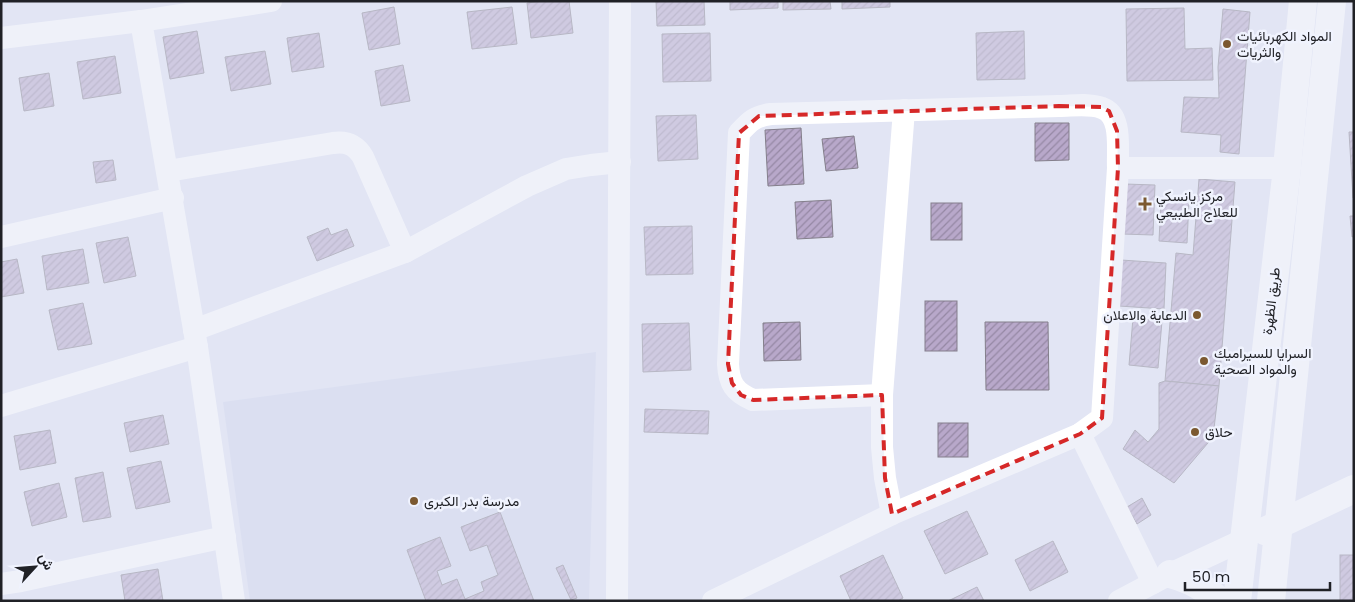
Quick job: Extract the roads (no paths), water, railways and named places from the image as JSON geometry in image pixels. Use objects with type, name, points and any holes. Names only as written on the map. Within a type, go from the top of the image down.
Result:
[{"type":"main road","name":"طريق الظهرة","points":[[1237,601],[1287,168],[1303,1]]},
{"type":"main road","points":[[1271,601],[1332,1]]},
{"type":"main road","points":[[1243,540],[1354,489]]},
{"type":"main road","points":[[1161,579],[1196,583],[1208,590],[1220,601]]},
{"type":"street","points":[[1,38],[141,21],[271,1]]},
{"type":"street","points":[[617,601],[620,1]]},
{"type":"street","points":[[141,21],[196,338],[234,601]]},
{"type":"street","points":[[714,601],[892,514],[1080,434],[1102,418],[1118,168],[1117,131],[1114,116],[1102,107],[1059,106],[771,114],[759,116],[748,123],[739,133],[728,364],[732,383],[741,395],[753,400],[882,395]]},
{"type":"street","points":[[892,514],[884,478],[882,395],[904,110]]},
{"type":"street","points":[[168,171],[334,143],[348,143],[355,147],[363,157],[404,252]]},
{"type":"street","points":[[1,406],[196,338],[404,252],[545,177],[566,169],[590,164],[620,162]]},
{"type":"street","points":[[1118,168],[1287,168]]},
{"type":"street","points":[[1,237],[172,198]]},
{"type":"street","points":[[1080,434],[1161,579]]},
{"type":"street","points":[[1,584],[21,582],[225,537]]},
{"type":"street","points":[[1119,601],[1243,540]]},
{"type":"place","name":"المواد الكهربائيات والثريات","points":[[1227,44]]},
{"type":"place","name":"مركز يانسكي للعلاج الطبيعي","points":[[1145,204]]},
{"type":"place","name":"الدعاية والاعلان","points":[[1197,315]]},
{"type":"place","name":"السرايا للسيراميك والمواد الصحية","points":[[1204,361]]},
{"type":"place","name":"حلاق","points":[[1195,432]]},
{"type":"place","name":"مدرسة بدر الكبرى","points":[[414,501]]}]
